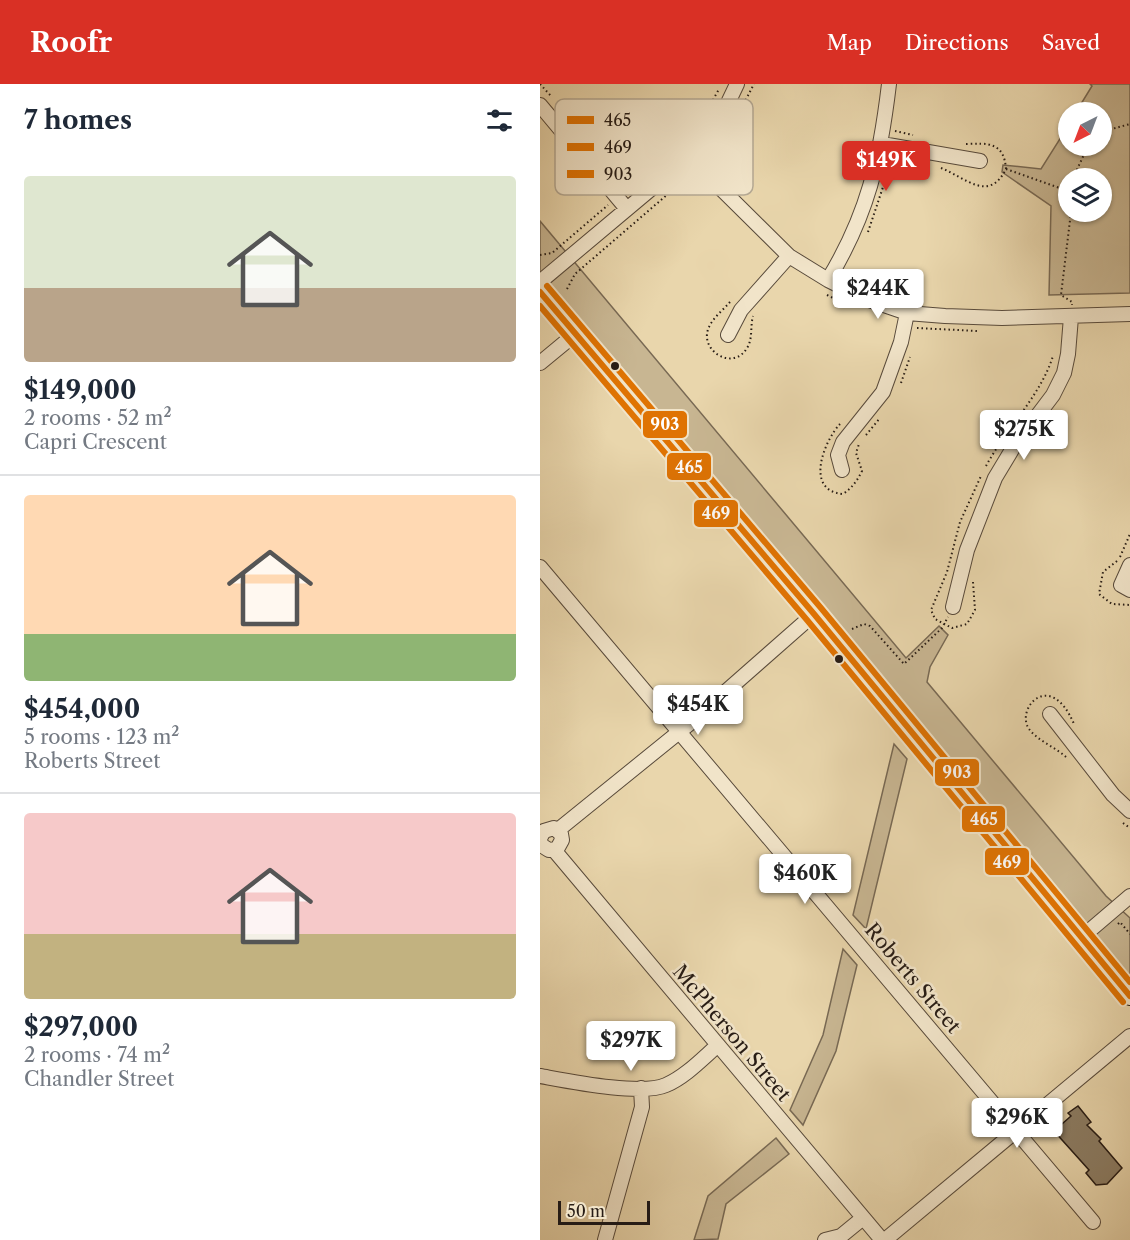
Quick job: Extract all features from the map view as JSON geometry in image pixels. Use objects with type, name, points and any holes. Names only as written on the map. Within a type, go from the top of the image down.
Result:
[{"type":"main road","points":[[540,292],[574,335],[814,614],[1130,996]]},
{"type":"street","points":[[730,99],[737,84]]},
{"type":"street","points":[[828,280],[850,243],[865,208],[882,144],[889,84]]},
{"type":"street","points":[[540,105],[555,121]]},
{"type":"street","points":[[882,144],[981,161]]},
{"type":"street","points":[[624,195],[627,209]]},
{"type":"street","points":[[540,282],[644,195]]},
{"type":"street","points":[[727,195],[789,256],[828,280],[866,299],[907,313],[979,317],[1130,314]]},
{"type":"street","points":[[728,335],[741,310],[789,256]]},
{"type":"street","points":[[842,470],[838,455],[843,442],[883,392],[901,342],[907,313]]},
{"type":"street","points":[[953,607],[967,550],[995,478],[1013,448],[1053,395],[1064,373],[1071,316]]},
{"type":"street","points":[[540,363],[574,335]]},
{"type":"street","points":[[1130,565],[1121,585],[1130,590]]},
{"type":"street","name":"Roberts Street","points":[[540,567],[1093,1222]]},
{"type":"street","points":[[545,838],[679,732],[814,614]]},
{"type":"street","points":[[1050,714],[1113,795],[1130,811]]},
{"type":"street","name":"McPherson Street","points":[[545,838],[883,1240]]},
{"type":"street","points":[[1082,937],[1130,896]]},
{"type":"street","points":[[883,1240],[1130,1036]]},
{"type":"street","points":[[540,1076],[641,1088],[663,1087],[676,1080],[718,1045]]},
{"type":"street","points":[[604,1240],[642,1107],[641,1088]]},
{"type":"street","points":[[825,1240],[841,1236],[863,1218]]},
{"type":"path","points":[[540,84],[555,101]]},
{"type":"path","points":[[713,99],[722,84]]},
{"type":"path","points":[[747,99],[754,84]]},
{"type":"path","points":[[1112,129],[1130,123]]},
{"type":"path","points":[[1006,169],[1058,187]]},
{"type":"path","points":[[540,255],[552,253],[620,195]]},
{"type":"path","points":[[567,288],[574,274],[667,195]]},
{"type":"path","points":[[1070,222],[1061,295],[1072,302]]},
{"type":"path","points":[[901,297],[924,302]]},
{"type":"path","points":[[733,299],[709,326],[706,336],[712,350],[727,360],[737,357],[746,350],[751,339],[753,317],[761,308]]},
{"type":"path","points":[[1060,302],[1072,302]]},
{"type":"path","points":[[1071,316],[1072,302]]},
{"type":"path","points":[[944,625],[952,628],[961,626],[972,618],[975,610],[972,580]]},
{"type":"path","points":[[852,629],[864,624],[870,626],[904,664],[944,625],[953,607]]},
{"type":"path","points":[[1115,926],[1120,922],[1130,934]]},
{"type":"shaded area","points":[[1090,84],[1130,84],[1130,293],[1049,295],[1051,206],[1002,172],[1003,165],[1041,169],[1058,142],[1058,156],[1112,156],[1112,102],[1082,102],[1092,86]]},
{"type":"shaded area","points":[[540,221],[906,658],[939,626],[948,635],[930,667],[927,682],[1106,896],[1130,918],[1130,976],[540,273]]},
{"type":"shaded area","points":[[894,744],[907,759],[866,929],[853,915]]},
{"type":"shaded area","points":[[843,949],[857,965],[836,1051],[803,1125],[790,1110],[823,1035]]},
{"type":"shaded area","points":[[776,1138],[789,1154],[726,1204],[718,1239],[694,1240],[708,1196]]},
{"type":"building","points":[[1078,1106],[1091,1122],[1087,1125],[1101,1139],[1099,1141],[1122,1168],[1107,1184],[1096,1185],[1086,1173],[1089,1170],[1054,1131],[1071,1116],[1068,1113]]},
{"type":"transit line","name":"903","points":[[547,286],[821,608],[1130,982]]},
{"type":"transit line","name":"465","points":[[540,292],[814,614],[1130,996]]},
{"type":"transit line","name":"469","points":[[540,306],[807,620],[1123,1002]]}]
